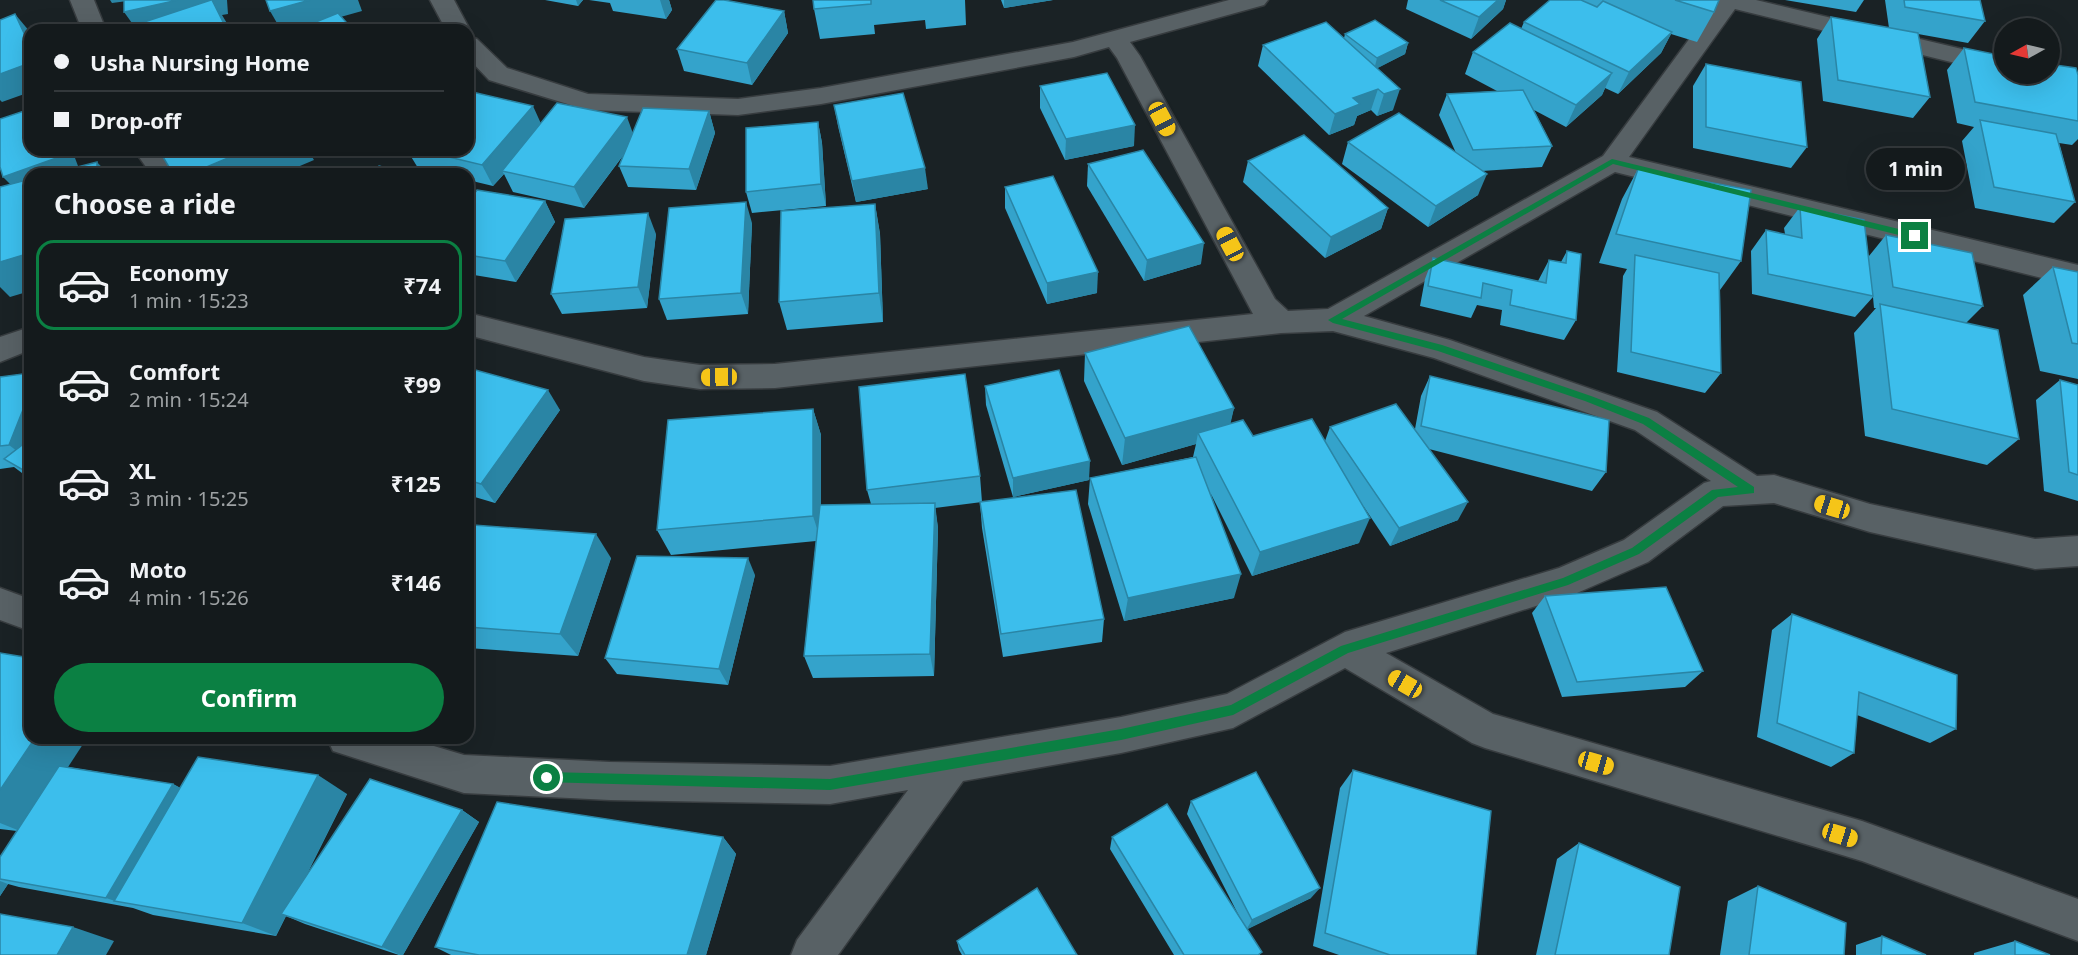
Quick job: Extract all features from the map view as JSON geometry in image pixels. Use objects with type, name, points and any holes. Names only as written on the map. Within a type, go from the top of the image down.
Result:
[{"type":"street","points":[[82,0],[92,24]]},
{"type":"street","points":[[442,0],[455,24]]},
{"type":"street","points":[[474,50],[498,74],[587,102],[738,107],[821,96],[1074,49],[1256,0]]},
{"type":"street","points":[[1333,320],[1612,162],[1730,0],[1994,65]]},
{"type":"street","points":[[1114,38],[1128,56],[1264,307],[1281,322]]},
{"type":"street","points":[[1612,162],[2078,276]]},
{"type":"street","points":[[474,326],[644,369],[700,377],[775,376],[1281,322],[1333,320],[1439,348],[1646,421],[1751,490]]},
{"type":"street","points":[[0,350],[24,340]]},
{"type":"street","points":[[366,744],[464,774],[610,781],[830,784],[1121,735],[1233,710],[1345,649],[1565,582],[1636,551],[1716,493],[1773,489],[1870,518],[2035,554],[2078,551]]},
{"type":"street","points":[[0,604],[24,613]]},
{"type":"street","points":[[1345,649],[1485,730],[1862,841],[2078,920]]},
{"type":"street","points":[[812,955],[951,765]]},
{"type":"building","points":[[124,0],[178,0],[124,12]]},
{"type":"building","points":[[212,0],[224,24],[138,24]]},
{"type":"building","points":[[266,0],[310,0],[270,11]]},
{"type":"building","points":[[716,0],[784,11],[747,63],[677,49]]},
{"type":"building","points":[[813,0],[871,0],[871,4],[814,9]]},
{"type":"building","points":[[1440,0],[1498,0],[1479,17]]},
{"type":"building","points":[[1550,0],[1581,0],[1597,7],[1603,1],[1672,32],[1629,72],[1524,22]]},
{"type":"building","points":[[1675,0],[1719,0],[1714,12]]},
{"type":"building","points":[[1904,0],[1980,0],[1985,21],[1905,7]]},
{"type":"building","points":[[338,13],[348,24],[311,24]]},
{"type":"building","points":[[15,14],[24,33],[24,65],[0,74],[0,20]]},
{"type":"building","points":[[1831,17],[1918,33],[1930,97],[1838,80]]},
{"type":"building","points":[[1375,20],[1408,43],[1377,58],[1345,34]]},
{"type":"building","points":[[1326,22],[1400,89],[1384,94],[1378,89],[1353,98],[1360,104],[1335,114],[1263,45]]},
{"type":"building","points":[[1510,23],[1612,73],[1576,105],[1473,52]]},
{"type":"building","points":[[1964,48],[1994,54],[1994,84],[2060,84],[2060,66],[2076,68],[2078,121],[1975,102]]},
{"type":"building","points":[[1706,64],[1801,82],[1807,147],[1706,127]]},
{"type":"building","points":[[1107,73],[1135,125],[1066,139],[1040,86]]},
{"type":"building","points":[[1523,90],[1552,146],[1473,150],[1447,94]]},
{"type":"building","points":[[474,92],[533,106],[482,165],[445,156],[474,156]]},
{"type":"building","points":[[903,93],[925,168],[852,181],[834,105]]},
{"type":"building","points":[[557,103],[627,117],[574,187],[502,171]]},
{"type":"building","points":[[643,108],[709,111],[689,169],[619,166]]},
{"type":"building","points":[[24,111],[24,156],[62,156],[3,177],[0,167],[0,119]]},
{"type":"building","points":[[1399,113],[1487,174],[1436,206],[1348,142]]},
{"type":"building","points":[[1980,120],[2056,134],[2075,202],[1994,187]]},
{"type":"building","points":[[818,122],[821,184],[746,192],[746,128]]},
{"type":"building","points":[[1304,135],[1388,208],[1331,237],[1248,161]]},
{"type":"building","points":[[1143,150],[1204,243],[1147,260],[1088,164]]},
{"type":"building","points":[[162,156],[233,156],[204,168],[170,168]]},
{"type":"building","points":[[97,162],[97,168],[74,168]]},
{"type":"building","points":[[1638,169],[1751,190],[1741,261],[1616,234]]},
{"type":"building","points":[[1053,176],[1098,272],[1047,283],[1005,187]]},
{"type":"building","points":[[24,181],[24,255],[0,262],[0,187]]},
{"type":"building","points":[[477,190],[545,201],[505,261],[474,256],[474,194]]},
{"type":"building","points":[[746,202],[741,293],[659,299],[669,208]]},
{"type":"building","points":[[875,204],[879,293],[779,302],[781,211]]},
{"type":"building","points":[[1800,207],[1864,220],[1873,296],[1768,274],[1766,230],[1802,238]]},
{"type":"building","points":[[648,213],[638,287],[551,294],[565,219]]},
{"type":"building","points":[[1886,235],[1972,253],[1983,306],[1893,287]]},
{"type":"building","points":[[1567,251],[1581,254],[1576,320],[1510,305],[1512,290],[1483,283],[1481,298],[1428,286],[1433,258],[1546,283],[1549,260],[1566,263]]},
{"type":"building","points":[[1635,255],[1719,273],[1721,373],[1631,352]]},
{"type":"building","points":[[2053,267],[2078,272],[2078,344],[2072,343]]},
{"type":"building","points":[[1880,304],[1998,330],[2019,439],[1892,409]]},
{"type":"building","points":[[1189,326],[1234,408],[1125,438],[1085,353]]},
{"type":"building","points":[[474,370],[548,390],[481,484],[474,482]]},
{"type":"building","points":[[1059,370],[1090,461],[1013,478],[985,386]]},
{"type":"building","points":[[24,374],[24,407],[9,445],[0,446],[0,377]]},
{"type":"building","points":[[965,374],[980,476],[867,490],[859,387]]},
{"type":"building","points":[[1430,376],[1609,420],[1606,472],[1421,426]]},
{"type":"building","points":[[2060,380],[2078,385],[2078,475],[2069,472]]},
{"type":"building","points":[[1396,404],[1468,502],[1399,528],[1330,427]]},
{"type":"building","points":[[813,409],[813,516],[657,530],[668,420]]},
{"type":"building","points":[[1312,419],[1370,518],[1260,552],[1198,433],[1243,420],[1253,436]]},
{"type":"building","points":[[24,444],[24,471],[4,459]]},
{"type":"building","points":[[1196,457],[1241,574],[1128,598],[1090,478]]},
{"type":"building","points":[[1076,490],[1104,619],[1001,634],[980,502]]},
{"type":"building","points":[[935,503],[930,654],[804,656],[820,505]]},
{"type":"building","points":[[474,525],[596,534],[560,634],[474,627]]},
{"type":"building","points":[[637,556],[748,558],[719,669],[605,658]]},
{"type":"building","points":[[1666,587],[1703,671],[1577,682],[1545,596]]},
{"type":"building","points":[[1792,614],[1957,675],[1956,729],[1859,692],[1854,753],[1777,723]]},
{"type":"building","points":[[0,653],[24,657],[24,744],[31,744],[0,790]]},
{"type":"building","points":[[198,757],[318,775],[242,923],[114,901]]},
{"type":"building","points":[[59,766],[173,784],[106,898],[0,879],[0,857]]},
{"type":"building","points":[[1353,770],[1491,811],[1476,955],[1390,955],[1325,933]]},
{"type":"building","points":[[1256,772],[1320,888],[1252,920],[1191,801]]},
{"type":"building","points":[[370,779],[462,810],[382,947],[281,914]]},
{"type":"building","points":[[497,802],[723,837],[687,955],[479,955],[435,947]]},
{"type":"building","points":[[1167,804],[1262,952],[1258,955],[1184,955],[1112,837]]},
{"type":"building","points":[[1579,843],[1680,887],[1669,955],[1555,955]]},
{"type":"building","points":[[1758,886],[1846,923],[1844,955],[1749,955]]},
{"type":"building","points":[[1037,888],[1077,955],[965,955],[957,941]]},
{"type":"building","points":[[0,914],[73,927],[57,955],[0,955]]},
{"type":"building","points":[[1882,936],[1926,955],[1881,955]]},
{"type":"building","points":[[2015,941],[2050,955],[2015,955]]},
{"type":"route","points":[[547,778],[830,784],[1121,735],[1233,710],[1345,649],[1496,601],[1565,582],[1636,551],[1716,493],[1751,490],[1646,421],[1439,348],[1333,320],[1612,162],[1915,236]]}]
